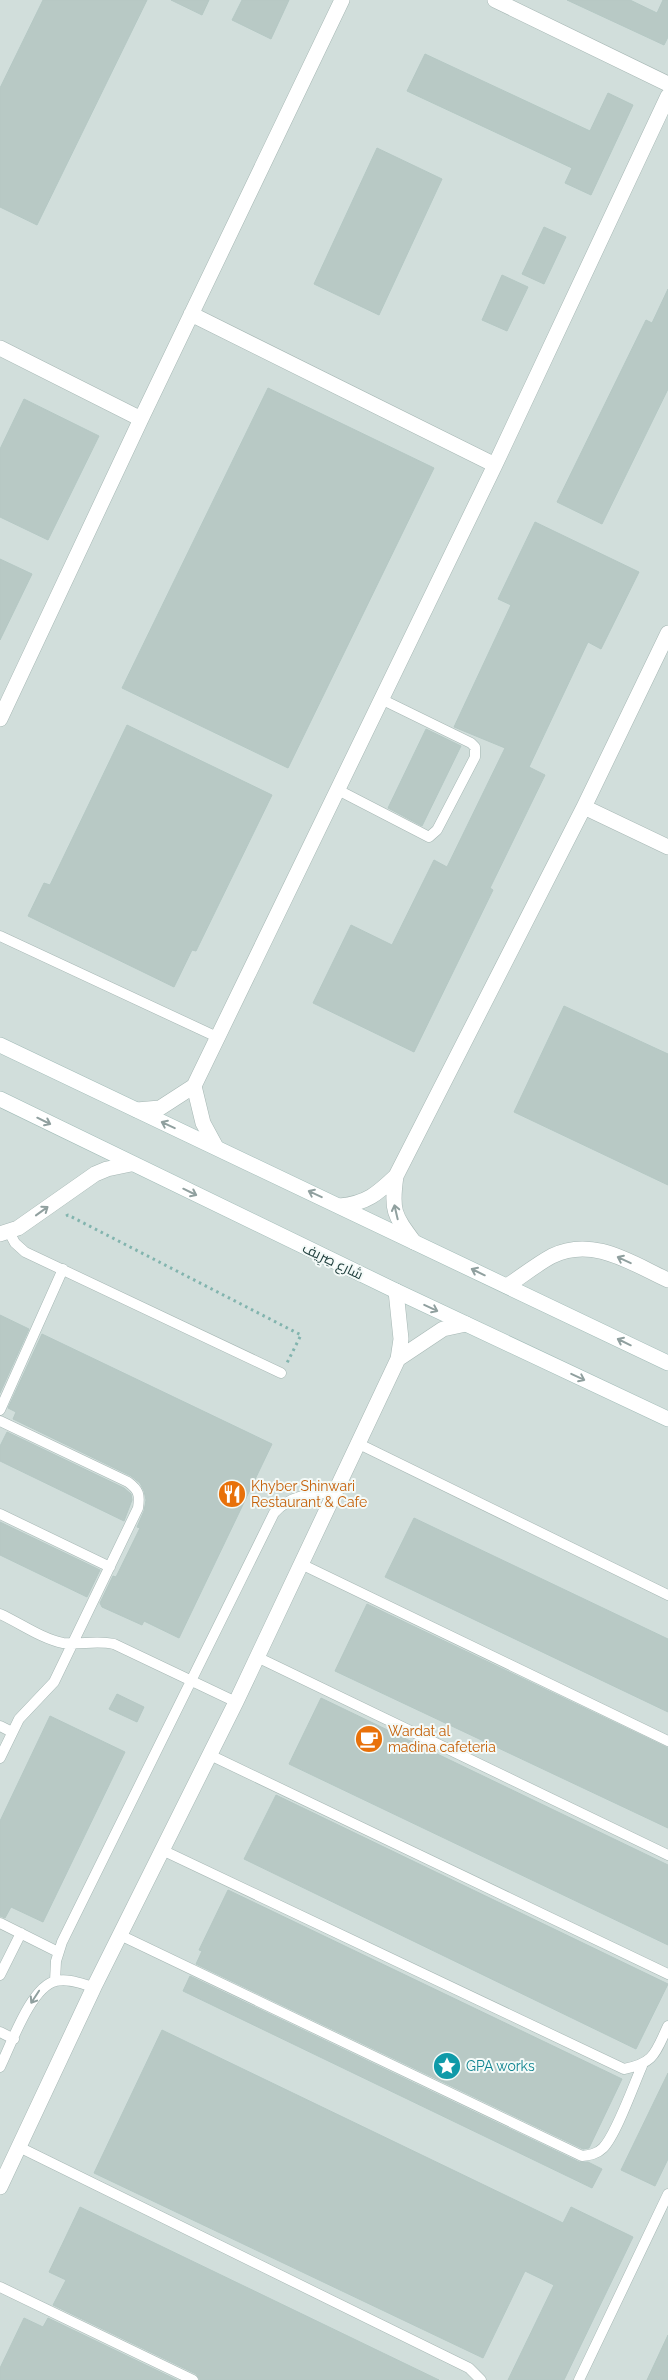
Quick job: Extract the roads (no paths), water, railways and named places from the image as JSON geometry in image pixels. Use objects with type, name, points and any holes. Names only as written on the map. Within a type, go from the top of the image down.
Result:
[{"type":"street","points":[[0,719],[141,418],[342,0]]},
{"type":"street","points":[[495,0],[668,84]]},
{"type":"street","points":[[136,1110],[160,1108],[194,1086],[495,465],[668,96]]},
{"type":"street","points":[[191,314],[495,465]]},
{"type":"street","points":[[0,348],[141,418]]},
{"type":"street","points":[[340,1206],[359,1204],[378,1194],[396,1176],[584,807],[668,633]]},
{"type":"street","points":[[584,807],[668,847]]},
{"type":"street","points":[[0,1045],[668,1363]]},
{"type":"street","points":[[194,1086],[203,1123],[216,1147]]},
{"type":"street","name":"شارع صِرِيف","points":[[0,1099],[396,1291],[668,1420]]},
{"type":"street","points":[[4,1233],[95,1174],[107,1168],[132,1164]]},
{"type":"street","points":[[396,1176],[394,1193],[396,1216],[414,1242]]},
{"type":"street","points":[[507,1286],[552,1256],[578,1248],[603,1250],[668,1280]]},
{"type":"street","points":[[0,2186],[94,1987],[236,1702],[398,1358],[401,1320],[396,1291]]},
{"type":"street","points":[[398,1358],[443,1329],[466,1324]]},
{"type":"lane","points":[[338,790],[429,837],[437,830],[474,757],[476,750],[474,744],[382,699]]},
{"type":"lane","points":[[0,936],[217,1037]]},
{"type":"lane","points":[[4,1233],[25,1252],[282,1373]]},
{"type":"lane","points":[[0,1410],[63,1270]]},
{"type":"lane","points":[[0,1421],[128,1482],[136,1488],[140,1497],[138,1508],[54,1682],[24,1713],[12,1732],[0,1758]]},
{"type":"lane","points":[[357,1443],[668,1595]]},
{"type":"lane","points":[[55,1981],[58,1952],[274,1513],[291,1498],[302,1495],[334,1493]]},
{"type":"lane","points":[[0,1514],[110,1567]]},
{"type":"lane","points":[[300,1564],[668,1741]]},
{"type":"lane","points":[[0,1614],[50,1639],[72,1644],[91,1642],[114,1644],[236,1702]]},
{"type":"lane","points":[[257,1657],[668,1855]]},
{"type":"lane","points":[[0,1726],[12,1732]]},
{"type":"lane","points":[[210,1755],[668,1974]]},
{"type":"lane","points":[[162,1850],[624,2069],[642,2066]]},
{"type":"lane","points":[[0,1923],[58,1952]]},
{"type":"lane","points":[[0,1975],[21,1933]]},
{"type":"lane","points":[[120,1935],[582,2156],[593,2154],[603,2148],[611,2135],[642,2066],[654,2055],[668,2026]]},
{"type":"lane","points":[[1,2064],[38,1992],[55,1981],[67,1980],[94,1987]]},
{"type":"lane","points":[[0,2032],[14,2039]]},
{"type":"lane","points":[[19,2147],[469,2368],[481,2380]]},
{"type":"lane","points":[[579,2380],[668,2194]]},
{"type":"lane","points":[[0,2287],[194,2380]]},
{"type":"place","name":"Khyber Shinwari Restaurant & Cafe","points":[[232,1494]]},
{"type":"place","name":"Wardat al madina cafeteria","points":[[369,1739]]},
{"type":"place","name":"GPA works","points":[[447,2066]]}]
